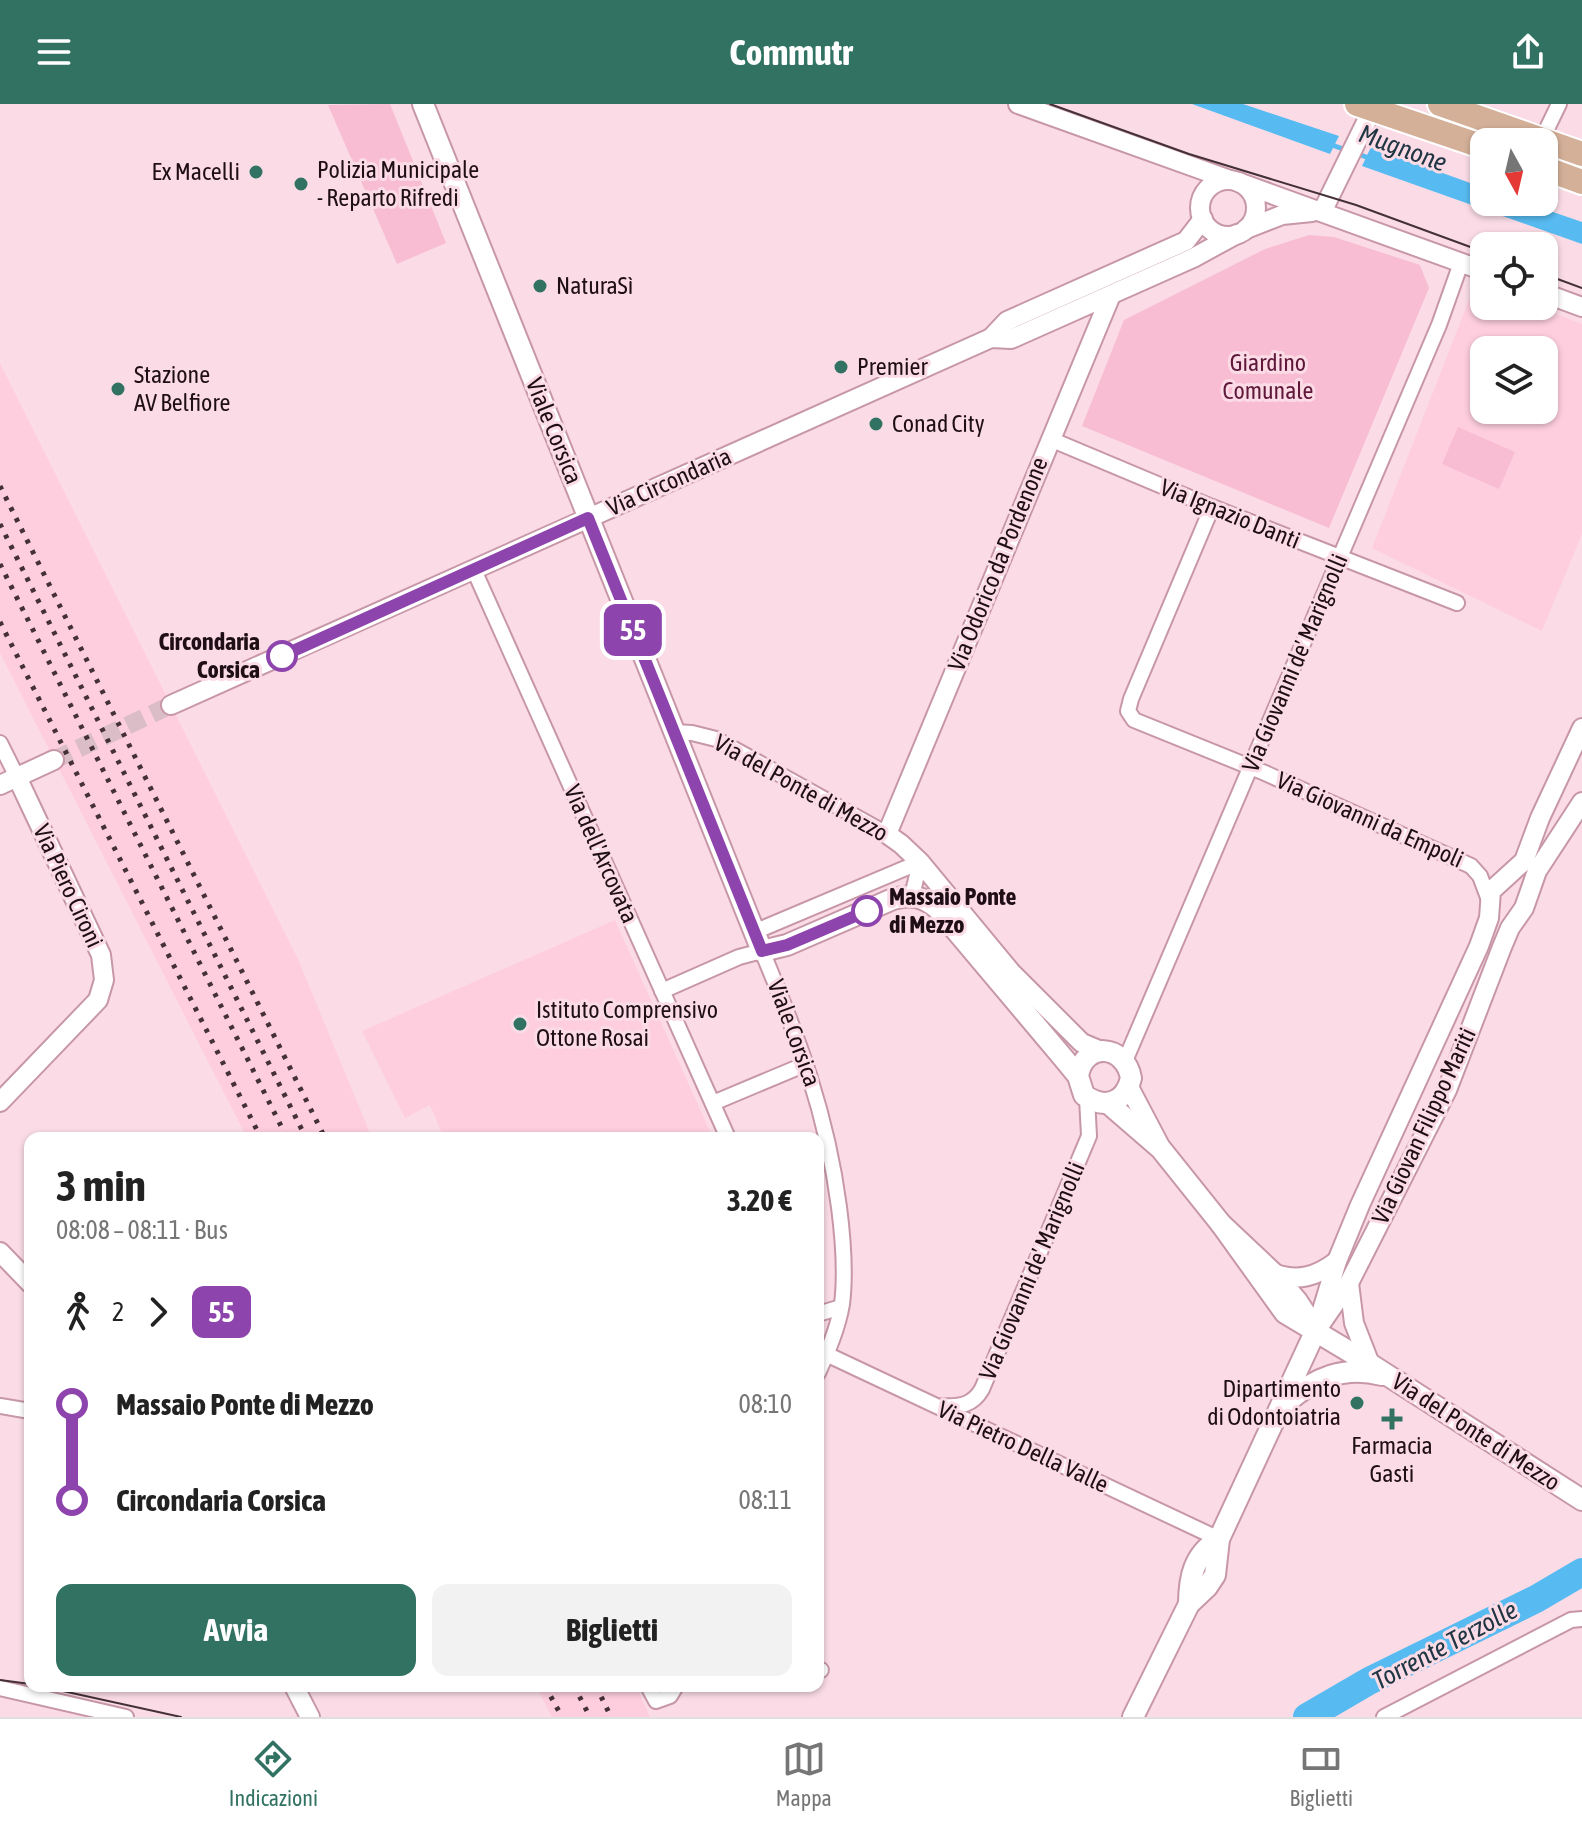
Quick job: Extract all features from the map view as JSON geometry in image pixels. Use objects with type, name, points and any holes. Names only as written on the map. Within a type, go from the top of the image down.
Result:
[{"type":"main road","name":"Viale Corsica","points":[[423,104],[758,942]]},
{"type":"main road","points":[[1440,104],[1510,128]]},
{"type":"main road","points":[[1368,106],[1470,142]]},
{"type":"main road","points":[[1558,145],[1582,154]]},
{"type":"main road","points":[[1558,173],[1582,182]]},
{"type":"main road","points":[[758,942],[787,945],[887,901],[912,896],[924,899],[938,909],[1078,1076]]},
{"type":"main road","points":[[1087,1098],[1080,1090],[1078,1076],[1084,1060],[1101,1051]]},
{"type":"main road","name":"Via del Ponte di Mezzo","points":[[1101,1051],[1113,1053],[1125,1061],[1131,1078],[1129,1087]]},
{"type":"main road","points":[[1109,1104],[1117,1101],[1129,1087]]},
{"type":"main road","name":"Via del Ponte di Mezzo","points":[[1087,1098],[1095,1103],[1109,1104],[1161,1149],[1221,1224],[1285,1313],[1393,1378],[1582,1500]]},
{"type":"main road","name":"Via del Ponte di Mezzo","points":[[1221,1224],[1273,1273],[1316,1330]]},
{"type":"main road","name":"Via Giovan Filippo Mariti","points":[[1138,1713],[1189,1604],[1215,1575],[1219,1539],[1316,1330]]},
{"type":"main road","points":[[1281,1408],[1310,1384],[1332,1375],[1358,1371],[1393,1378]]},
{"type":"street","points":[[1018,104],[1470,266]]},
{"type":"street","points":[[1547,128],[1559,104]]},
{"type":"street","points":[[1322,212],[1359,133],[1368,106]]},
{"type":"street","name":"Via Circondaria","points":[[171,705],[991,338],[1005,322],[1186,241],[1203,219],[1200,206],[1204,194],[1217,182],[1234,181]]},
{"type":"street","points":[[1203,219],[1215,232],[1228,235],[1242,231],[1254,217],[1256,203],[1249,190],[1234,181]]},
{"type":"street","name":"Via Circondaria","points":[[991,338],[1011,339],[1218,246],[1242,231],[1289,214],[1322,212]]},
{"type":"street","name":"Via Giovanni de' Marignolli","points":[[1125,1061],[1439,325],[1461,263]]},
{"type":"street","name":"Via Odorico da Pordenone","points":[[887,834],[1111,295]]},
{"type":"street","points":[[1558,298],[1582,307]]},
{"type":"street","name":"Via Ignazio Danti","points":[[1050,439],[1212,507],[1457,603]]},
{"type":"street","name":"Via Giovanni da Empoli","points":[[1212,507],[1128,711],[1134,720],[1250,767],[1471,866],[1480,876],[1490,904]]},
{"type":"street","name":"Via dell'Arcovata","points":[[474,570],[725,1132]]},
{"type":"street","name":"Via Giovan Filippo Mariti","points":[[1316,1330],[1337,1261],[1479,946],[1492,888],[1524,861],[1540,818],[1582,728]]},
{"type":"street","name":"Via del Ponte di Mezzo","points":[[674,732],[716,739],[901,844],[920,862],[1011,972],[1082,1043],[1101,1051]]},
{"type":"street","points":[[0,743],[8,781],[54,760]]},
{"type":"street","name":"Via Piero Cironi","points":[[0,1102],[98,1000],[104,980],[101,955],[8,781]]},
{"type":"street","name":"Via Giovan Filippo Mariti","points":[[1316,1330],[1349,1283],[1447,1090],[1502,947],[1523,908],[1537,871],[1582,802]]},
{"type":"street","points":[[662,991],[739,957],[758,942],[920,862]]},
{"type":"street","points":[[912,896],[920,862]]},
{"type":"street","points":[[1490,904],[1502,917],[1523,908],[1521,885],[1502,881]]},
{"type":"street","name":"Viale Corsica","points":[[758,942],[806,1064],[822,1113],[833,1162],[842,1231],[841,1307],[824,1359]]},
{"type":"street","points":[[713,1103],[806,1064]]},
{"type":"street","name":"Via del Ponte di Mezzo","points":[[1129,1087],[1161,1149]]},
{"type":"street","name":"Via Giovanni de' Marignolli","points":[[932,1404],[960,1406],[973,1401],[982,1389],[1089,1136],[1087,1098]]},
{"type":"street","points":[[0,1252],[24,1277]]},
{"type":"street","points":[[1273,1273],[1287,1278],[1308,1277],[1337,1261]]},
{"type":"street","name":"Via del Ponte di Mezzo","points":[[1349,1283],[1354,1323],[1370,1364]]},
{"type":"street","points":[[824,1314],[841,1307]]},
{"type":"street","points":[[824,1350],[826,1354]]},
{"type":"street","name":"Via Pietro Della Valle","points":[[826,1354],[1219,1539]]},
{"type":"street","points":[[0,1406],[24,1410]]},
{"type":"street","points":[[1384,1717],[1571,1620],[1582,1619]]},
{"type":"street","points":[[0,1688],[126,1717]]},
{"type":"street","points":[[297,1692],[310,1717]]},
{"type":"street","points":[[651,1692],[656,1701],[672,1692]]},
{"type":"shaded area","points":[[1470,297],[1470,320],[1558,320],[1558,315],[1582,324],[1582,534],[1542,631],[1372,548]]},
{"type":"shaded area","points":[[0,363],[298,959],[370,1132],[244,1132],[0,653]]},
{"type":"shaded area","name":"Istituto Comprensivo Ottone Rosai","points":[[615,920],[710,1132],[441,1132],[430,1105],[405,1118],[362,1031]]},
{"type":"shaded area","points":[[539,1692],[639,1692],[650,1717],[552,1717]]},
{"type":"green space","points":[[390,104],[446,243],[397,264],[328,105]]},
{"type":"green space","name":"Giardino Comunale","points":[[1309,235],[1334,237],[1420,265],[1429,288],[1329,528],[1082,426],[1124,320],[1265,249]]},
{"type":"green space","points":[[1458,427],[1515,452],[1499,489],[1442,464]]},
{"type":"water","points":[[1192,104],[1243,104],[1339,136],[1330,154]]},
{"type":"water","points":[[1371,147],[1470,183],[1470,204],[1362,166]]},
{"type":"water","points":[[1558,214],[1582,222],[1582,244],[1558,235],[1558,232],[1548,232],[1503,216]]},
{"type":"waterway","name":"Mugnone","points":[[1329,144],[1372,159]]},
{"type":"waterway","name":"Torrente Terzolle","points":[[1307,1717],[1369,1681],[1536,1599],[1582,1572]]},
{"type":"tunnel","points":[[54,760],[171,705]]},
{"type":"tram line","points":[[1050,104],[1189,154],[1356,205],[1470,247]]},
{"type":"tram line","points":[[1558,279],[1582,288]]},
{"type":"tram line","points":[[0,1680],[24,1683]]},
{"type":"tram line","points":[[67,1692],[181,1717]]},
{"type":"railway","points":[[0,486],[322,1132]]},
{"type":"railway","points":[[0,524],[303,1132]]},
{"type":"railway","points":[[0,564],[284,1132]]},
{"type":"railway","points":[[0,622],[258,1132]]},
{"type":"railway","points":[[548,1692],[562,1717]]},
{"type":"railway","points":[[577,1692],[590,1717]]},
{"type":"railway","points":[[599,1692],[611,1717]]},
{"type":"bus line","name":"55","points":[[282,656],[588,518],[762,951],[787,945],[867,911]]},
{"type":"place","name":"Ex Macelli","points":[[256,172]]},
{"type":"place","name":"Polizia Municipale - Reparto Rifredi","points":[[301,184]]},
{"type":"place","name":"NaturaSì","points":[[540,286]]},
{"type":"place","name":"Premier","points":[[841,367]]},
{"type":"place","name":"Stazione AV Belfiore","points":[[118,389]]},
{"type":"place","name":"Conad City","points":[[876,424]]},
{"type":"place","name":"Circondaria Corsica","points":[[282,656]]},
{"type":"place","name":"Massaio Ponte di Mezzo","points":[[867,911]]},
{"type":"place","name":"Istituto Comprensivo Ottone Rosai","points":[[520,1024]]},
{"type":"place","name":"Dipartimento di Odontoiatria","points":[[1357,1403]]},
{"type":"place","name":"Farmacia Gasti","points":[[1392,1419]]}]
